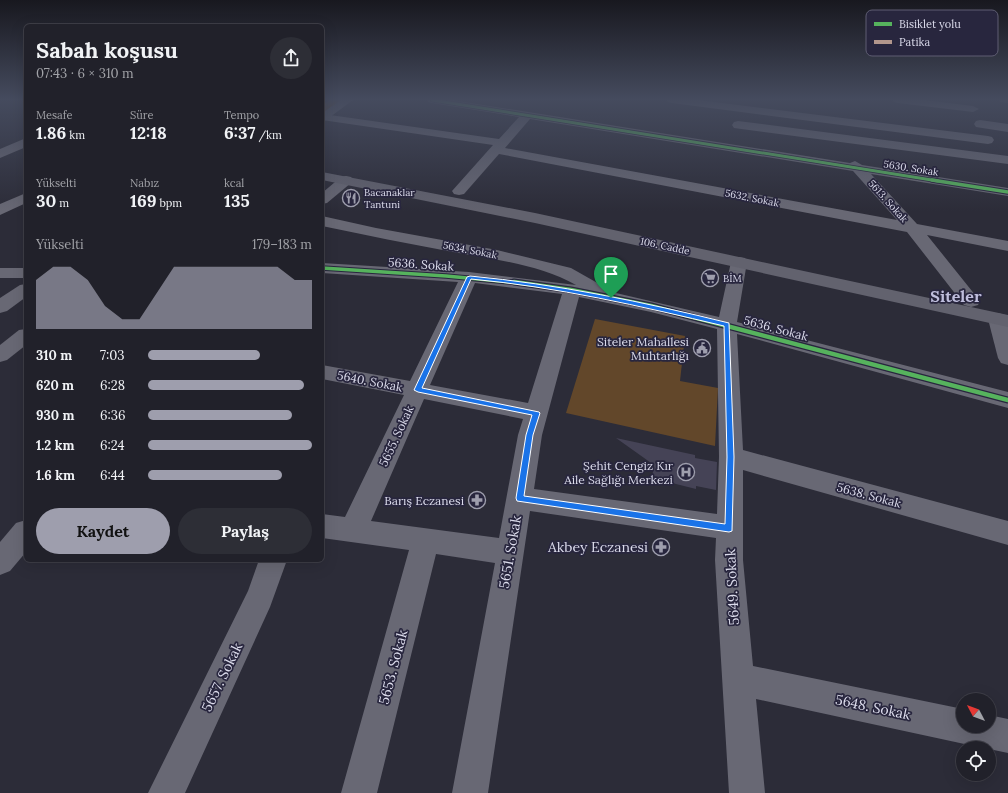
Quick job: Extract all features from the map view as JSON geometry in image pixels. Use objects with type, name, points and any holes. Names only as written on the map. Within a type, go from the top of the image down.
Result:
[{"type":"main road","name":"106. Cadde","points":[[324,164],[459,191],[971,301],[1005,316]]},
{"type":"main road","name":"106. Cadde","points":[[324,176],[536,218],[739,262],[1005,316]]},
{"type":"street","name":"5632. Sokak","points":[[458,137],[913,229],[1008,246]]},
{"type":"street","points":[[459,191],[507,137]]},
{"type":"street","name":"5630. Sokak","points":[[664,137],[1008,192]]},
{"type":"street","points":[[832,137],[1003,159]]},
{"type":"street","name":"5613. Sokak","points":[[832,137],[913,229],[971,301]]},
{"type":"street","points":[[965,137],[988,140]]},
{"type":"street","points":[[987,137],[1003,159]]},
{"type":"street","points":[[0,154],[24,143]]},
{"type":"street","points":[[324,198],[346,180]]},
{"type":"street","points":[[0,210],[24,198]]},
{"type":"street","name":"5634. Sokak","points":[[324,221],[376,233],[497,255],[565,272],[611,298]]},
{"type":"street","name":"5649. Sokak","points":[[739,262],[727,325],[731,457],[729,560],[747,793]]},
{"type":"street","name":"5636. Sokak","points":[[324,268],[411,272],[512,281],[611,298],[727,325],[1008,400]]},
{"type":"street","points":[[0,273],[24,273]]},
{"type":"street","name":"5655. Sokak","points":[[353,530],[470,277]]},
{"type":"street","points":[[0,307],[24,290]]},
{"type":"street","name":"5651. Sokak","points":[[470,793],[530,435],[572,291]]},
{"type":"street","points":[[1005,316],[1008,358]]},
{"type":"street","points":[[0,355],[24,337]]},
{"type":"street","name":"5640. Sokak","points":[[324,372],[536,413]]},
{"type":"street","name":"5638. Sokak","points":[[731,457],[1008,533]]},
{"type":"street","points":[[519,498],[729,528]]},
{"type":"street","points":[[324,526],[510,552]]},
{"type":"street","points":[[3,556],[24,534]]},
{"type":"street","name":"5653. Sokak","points":[[359,793],[426,540]]},
{"type":"street","name":"5657. Sokak","points":[[166,793],[260,597],[272,562]]},
{"type":"street","name":"5648. Sokak","points":[[738,678],[1008,736]]},
{"type":"shaded area","points":[[595,319],[685,336],[680,381],[718,388],[715,446],[566,413]]},
{"type":"building","name":"Şehit Cengiz Kır Aile Sağlığı Merkezi","points":[[616,438],[695,455],[695,458],[717,462],[716,490],[696,486],[696,489],[652,478],[654,465]]},
{"type":"cycle path","points":[[664,137],[1008,192]]},
{"type":"cycle path","points":[[324,268],[478,278],[540,285],[598,295],[704,319],[1008,400]]},
{"type":"place","name":"Bacanaklar Tantuni","points":[[351,198]]},
{"type":"place","name":"BİM","points":[[710,278]]},
{"type":"place","name":"Siteler Mahallesi Muhtarlığı","points":[[702,348]]},
{"type":"place","name":"Şehit Cengiz Kır Aile Sağlığı Merkezi","points":[[686,472]]},
{"type":"place","name":"Barış Eczanesi","points":[[477,500]]},
{"type":"place","name":"Akbey Eczanesi","points":[[661,547]]},
{"type":"district","name":"Siteler","points":[[956,296]]},
{"type":"route","points":[[470,277],[512,281],[611,298],[638,303],[727,325],[731,457],[729,528],[519,498],[530,435],[536,413],[418,390],[470,277]]}]
